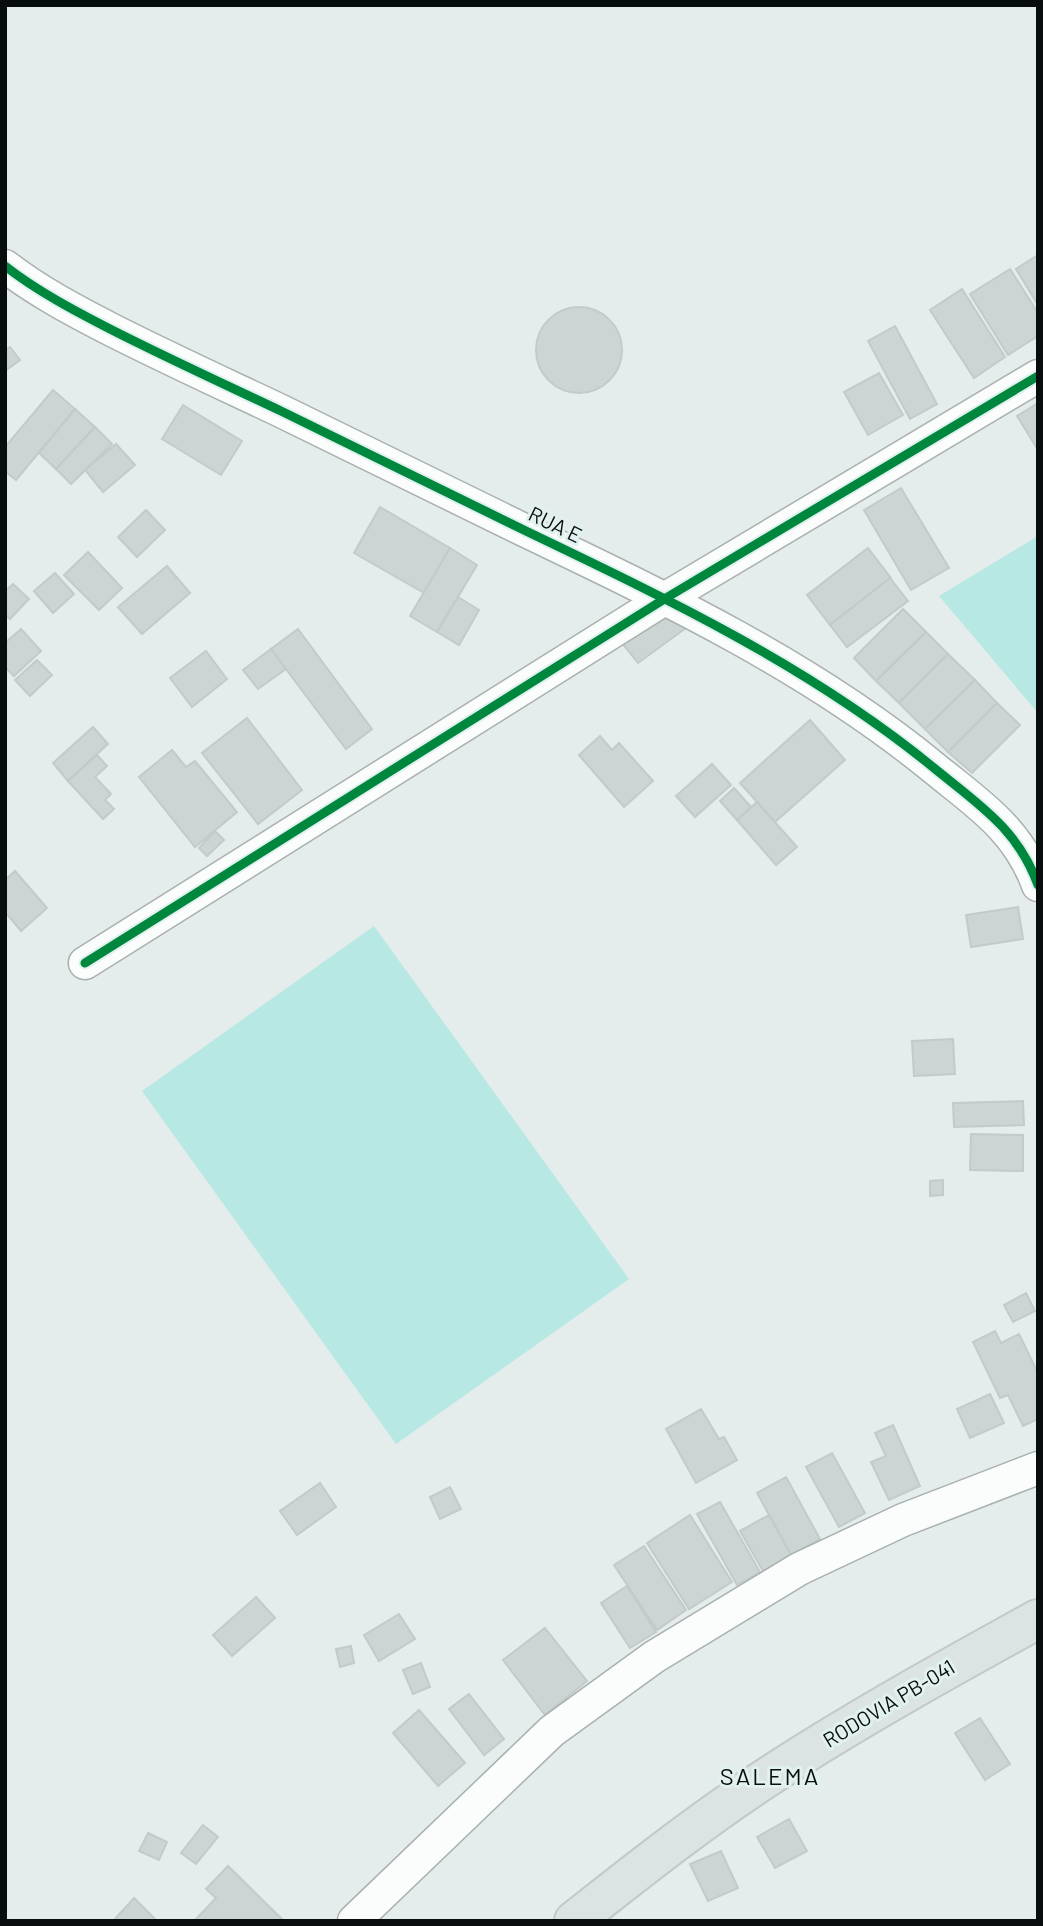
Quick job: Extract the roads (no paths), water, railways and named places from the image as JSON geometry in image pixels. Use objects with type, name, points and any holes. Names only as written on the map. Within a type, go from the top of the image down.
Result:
[{"type":"main road","name":"RODOVIA PB-041","points":[[574,1921],[666,1849],[779,1769],[916,1686],[1038,1619]]},
{"type":"street","name":"RUA E","points":[[5,266],[78,312],[174,361],[666,598],[840,698],[905,745],[990,814],[1014,838],[1032,868],[1038,885]]},
{"type":"street","points":[[85,963],[666,598],[1038,376]]},
{"type":"street","points":[[355,1921],[552,1731],[654,1657],[799,1569],[903,1520],[1038,1468]]},
{"type":"district","name":"SALEMA","points":[[770,1777]]}]
